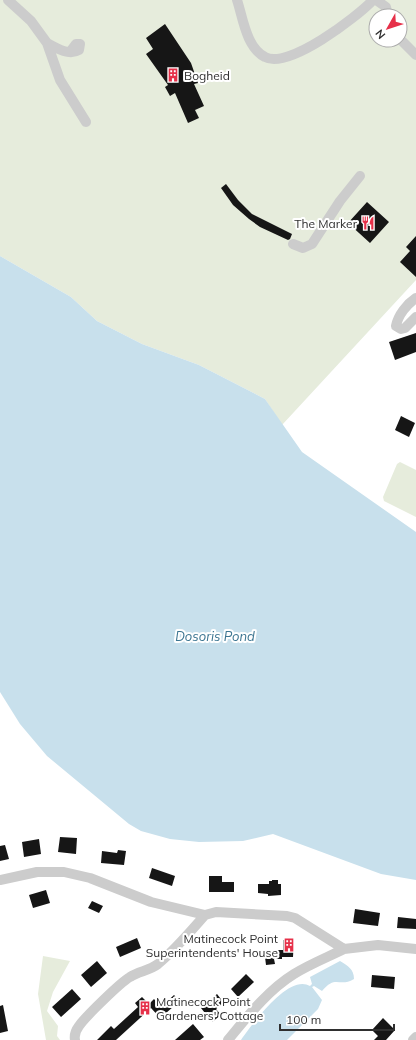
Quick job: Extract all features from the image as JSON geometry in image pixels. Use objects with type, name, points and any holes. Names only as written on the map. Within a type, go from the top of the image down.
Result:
[{"type":"street","points":[[8,0],[31,21],[47,43],[60,80],[86,122]]},
{"type":"street","points":[[237,0],[253,46],[265,58],[275,60],[284,58],[323,40],[363,10],[373,0]]},
{"type":"street","points":[[376,0],[386,8]]},
{"type":"street","points":[[47,43],[70,52]]},
{"type":"street","points":[[293,244],[303,248],[312,244],[340,201],[360,176]]},
{"type":"street","points":[[416,298],[398,318],[396,326],[401,329],[405,328],[416,318]]},
{"type":"street","points":[[0,880],[44,871],[73,873],[90,878],[145,900],[205,915],[216,912],[287,916],[304,922],[344,949]]},
{"type":"street","points":[[74,1040],[74,1036],[79,1026],[121,984],[130,976],[147,971],[158,964],[181,942],[205,915]]},
{"type":"street","points":[[228,1040],[250,1014],[285,980],[344,949],[378,945],[416,949]]},
{"type":"street","points":[[413,1040],[416,1037]]},
{"type":"green space","points":[[0,0],[416,0],[416,280],[282,425],[265,399],[199,365],[142,344],[97,321],[71,297],[0,256]]},
{"type":"green space","points":[[400,462],[416,470],[416,517],[384,501],[383,497],[397,464]]},
{"type":"green space","points":[[43,956],[70,961],[53,992],[47,1011],[58,1026],[57,1036],[60,1040],[46,1040],[38,994]]},
{"type":"water","name":"Dosoris Pond","points":[[0,256],[71,297],[97,321],[142,344],[199,365],[265,399],[302,452],[416,532],[416,880],[381,874],[273,834],[243,841],[199,842],[170,839],[141,831],[129,824],[47,756],[20,724],[0,692]]},
{"type":"water","points":[[340,961],[352,970],[354,979],[345,982],[331,983],[322,991],[314,986],[312,987],[322,1000],[318,1009],[287,1040],[241,1040],[262,1012],[282,993],[301,984],[310,986],[312,984],[310,977]]},
{"type":"building","name":"Bogheid","points":[[165,24],[191,63],[198,83],[194,84],[204,106],[195,110],[199,118],[188,123],[175,93],[170,96],[165,87],[168,85],[146,54],[153,49],[146,38]]},
{"type":"building","points":[[226,184],[238,200],[252,214],[292,234],[290,239],[288,240],[260,227],[249,219],[233,205],[221,188]]},
{"type":"building","name":"The Marker","points":[[367,202],[389,222],[370,243],[348,223]]},
{"type":"building","points":[[416,236],[416,277],[400,262],[410,251],[406,247]]},
{"type":"building","points":[[416,333],[416,352],[395,360],[389,342]]},
{"type":"building","points":[[401,416],[415,423],[409,437],[395,430]]},
{"type":"building","points":[[60,837],[77,838],[76,854],[58,852]]},
{"type":"building","points":[[39,839],[41,854],[24,857],[22,842]]},
{"type":"building","points":[[5,845],[9,859],[0,861],[0,846]]},
{"type":"building","points":[[118,850],[126,851],[124,865],[101,863],[102,851],[117,853]]},
{"type":"building","points":[[152,868],[175,876],[172,886],[149,878]]},
{"type":"building","points":[[209,876],[222,876],[222,882],[234,882],[234,892],[209,892]]},
{"type":"building","points":[[278,880],[278,884],[281,884],[281,895],[268,896],[268,894],[258,893],[258,884],[269,884],[269,881]]},
{"type":"building","points":[[46,890],[50,903],[33,908],[29,895]]},
{"type":"building","points":[[92,901],[103,906],[99,913],[88,908]]},
{"type":"building","points":[[355,909],[380,913],[378,926],[353,923]]},
{"type":"building","points":[[398,917],[416,919],[416,929],[397,928]]},
{"type":"building","points":[[137,938],[141,948],[120,957],[116,947]]},
{"type":"building","name":"Matinecock Point Superintendents' House","points":[[286,938],[294,938],[293,957],[274,959],[274,950],[283,950],[283,940],[286,940]]},
{"type":"building","points":[[273,955],[275,964],[266,965],[265,957]]},
{"type":"building","points":[[97,961],[107,973],[91,987],[81,975]]},
{"type":"building","points":[[246,974],[254,982],[238,997],[231,989]]},
{"type":"building","points":[[372,975],[395,977],[394,989],[371,987]]},
{"type":"building","points":[[72,989],[81,999],[61,1017],[52,1007]]},
{"type":"building","points":[[217,994],[224,1003],[216,1009],[221,1015],[212,1022],[201,1008]]},
{"type":"building","points":[[174,995],[180,1001],[166,1013],[168,1014],[162,1020],[151,1008],[116,1040],[97,1040],[111,1026],[114,1029],[138,1007],[135,1003],[142,997],[149,1004],[154,999],[161,1007]]},
{"type":"building","points":[[3,1005],[8,1031],[0,1033],[0,1006]]},
{"type":"building","points":[[383,1018],[395,1030],[386,1040],[374,1040],[378,1036],[372,1030]]},
{"type":"building","points":[[193,1024],[204,1037],[200,1040],[175,1040]]},
{"type":"place","name":"Bogheid","points":[[173,75]]},
{"type":"place","name":"The Marker","points":[[368,223]]},
{"type":"place","name":"Matinecock Point Superintendents' House","points":[[289,945]]},
{"type":"place","name":"Matinecock Point Gardeners' Cottage","points":[[145,1008]]}]
